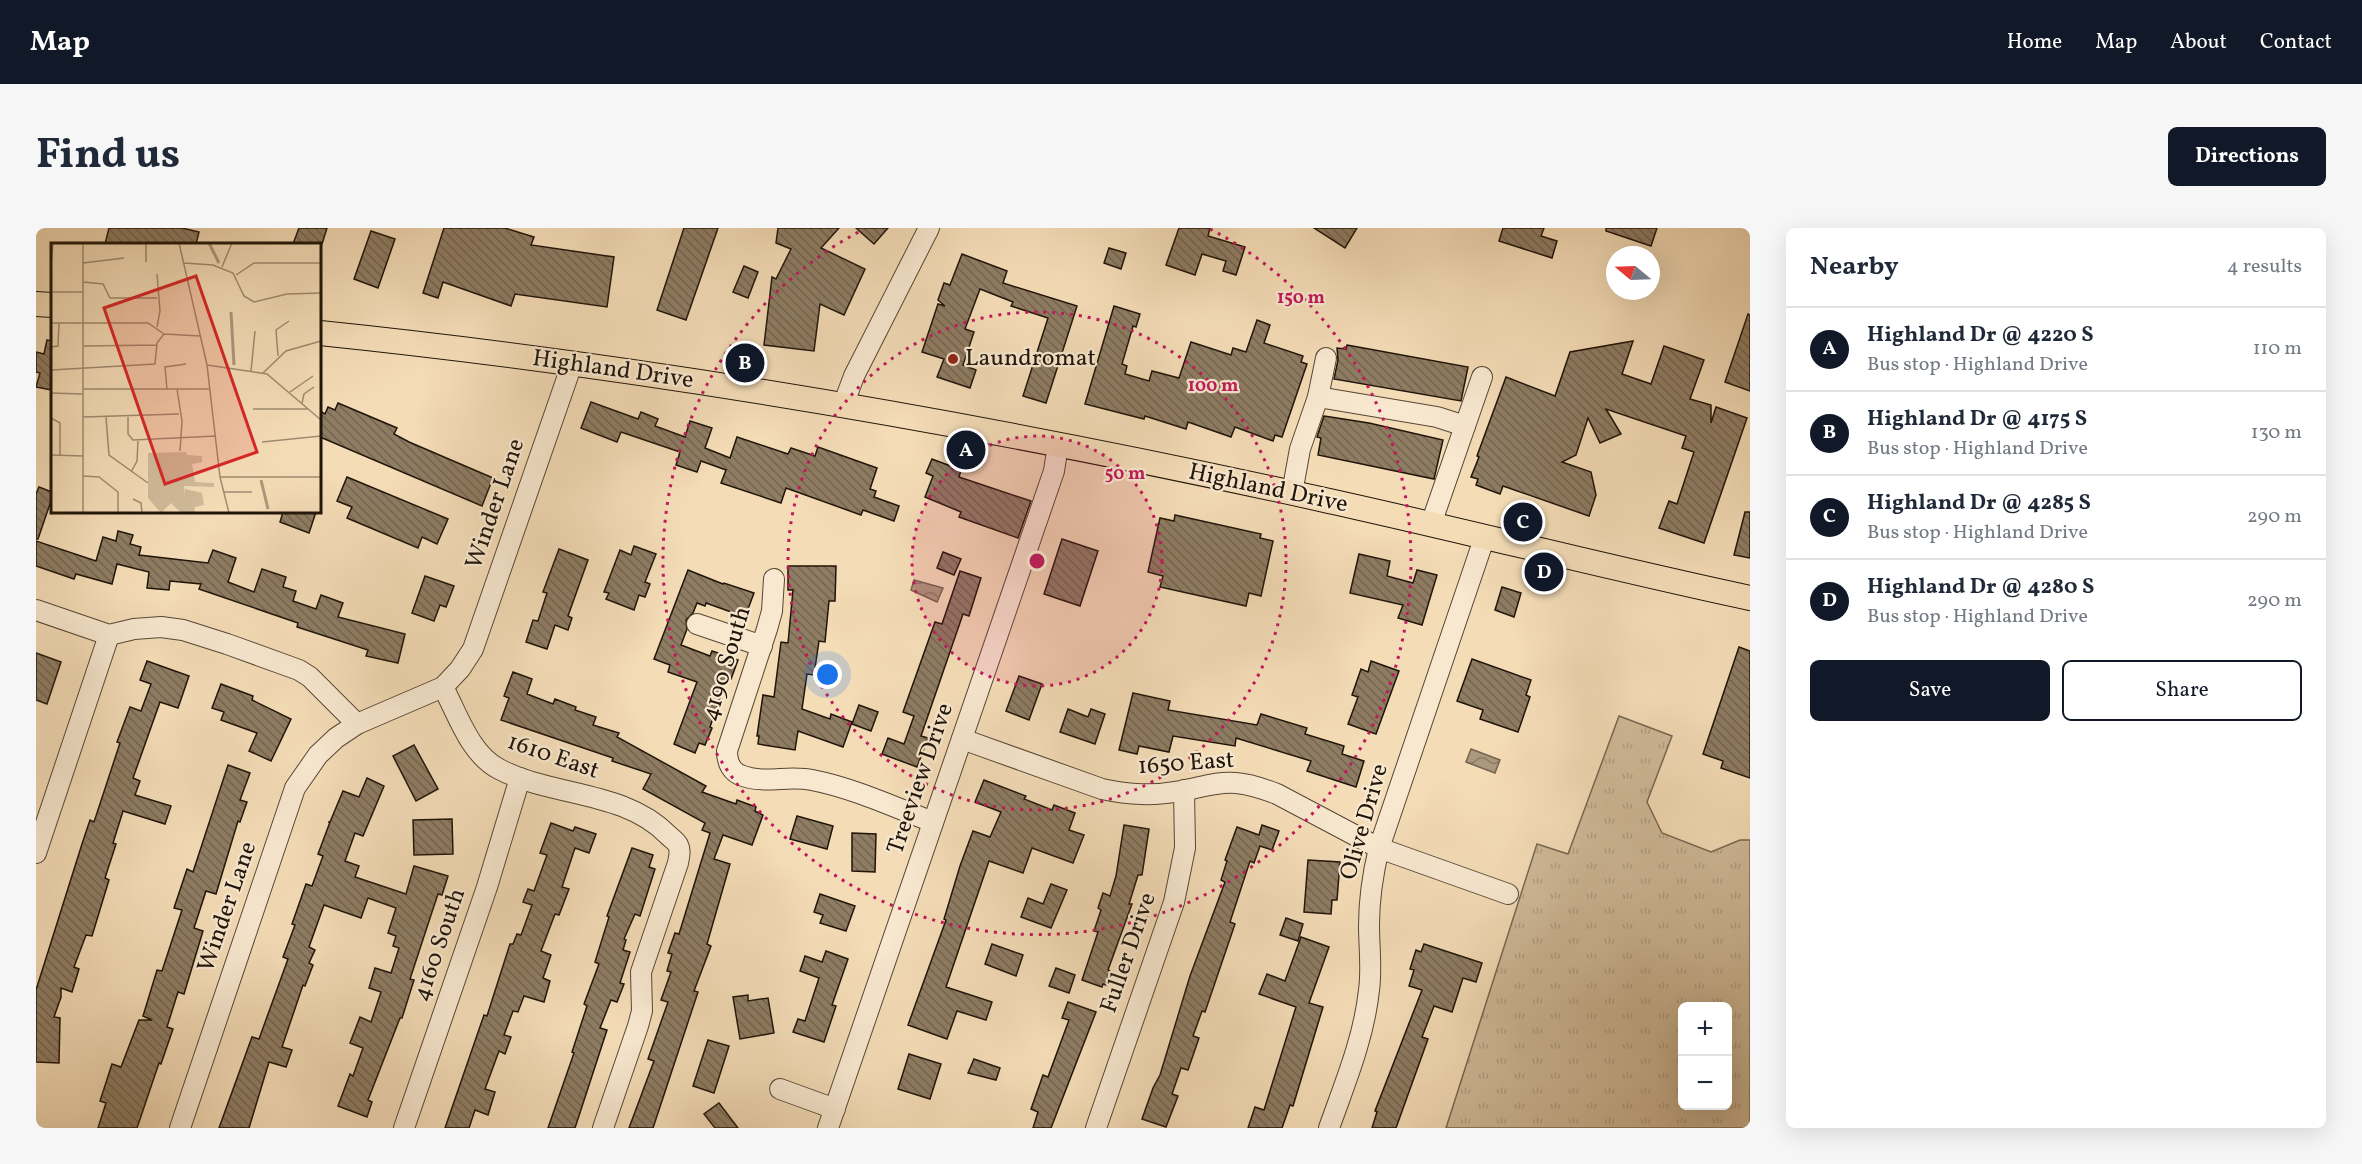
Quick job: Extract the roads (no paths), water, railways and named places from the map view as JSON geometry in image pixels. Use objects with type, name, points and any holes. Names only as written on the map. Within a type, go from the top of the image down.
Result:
[{"type":"main road","points":[[36,304],[51,305]]},
{"type":"main road","name":"Highland Drive","points":[[321,333],[572,364],[844,404],[1292,493],[1750,598]]},
{"type":"street","points":[[844,404],[854,376],[929,228]]},
{"type":"street","points":[[1292,493],[1300,449],[1318,397],[1326,358]]},
{"type":"street","name":"Winder Lane","points":[[180,1128],[295,788],[318,755],[336,738],[357,724],[443,687],[460,669],[473,649],[572,364]]},
{"type":"street","points":[[1431,524],[1482,377]]},
{"type":"street","points":[[1318,397],[1437,417],[1465,426]]},
{"type":"street","name":"Treeview Drive","points":[[828,1128],[1054,471],[1058,445]]},
{"type":"street","name":"Olive Drive","points":[[1329,1128],[1358,1046],[1366,1011],[1370,970],[1370,898],[1379,848],[1485,536]]},
{"type":"street","name":"4190 South","points":[[774,579],[772,611],[729,744],[727,752],[729,764],[735,772],[743,776],[811,780],[832,785],[933,822]]},
{"type":"street","points":[[36,610],[109,635],[134,629],[161,627],[183,630],[227,644],[298,670],[310,677],[357,724]]},
{"type":"street","points":[[697,624],[762,646]]},
{"type":"street","points":[[36,850],[109,635]]},
{"type":"street","name":"1610 East","points":[[443,687],[479,755],[498,769],[520,778],[577,792],[633,812],[660,827],[677,844],[680,852],[641,972],[642,1011],[638,1026],[603,1128]]},
{"type":"street","name":"1650 East","points":[[962,740],[1114,791],[1140,795],[1184,790],[1213,783],[1236,783],[1259,788],[1277,794],[1379,848],[1508,894]]},
{"type":"street","name":"4160 South","points":[[405,1128],[488,887],[520,778]]},
{"type":"street","name":"Fuller Drive","points":[[1096,1128],[1174,902],[1185,848],[1184,790]]},
{"type":"street","points":[[780,1089],[835,1108]]},
{"type":"water","points":[[914,580],[943,588],[937,602],[911,590]]},
{"type":"water","points":[[1471,749],[1500,760],[1495,773],[1466,762]]},
{"type":"place","name":"Laundromat","points":[[953,359]]},
{"type":"place","name":"Highland Dr @ 4175 S","points":[[745,363]]},
{"type":"place","name":"Highland Dr @ 4220 S","points":[[966,450]]},
{"type":"place","name":"Highland Dr @ 4285 S","points":[[1523,522]]},
{"type":"place","name":"Highland Dr @ 4280 S","points":[[1544,572]]}]
